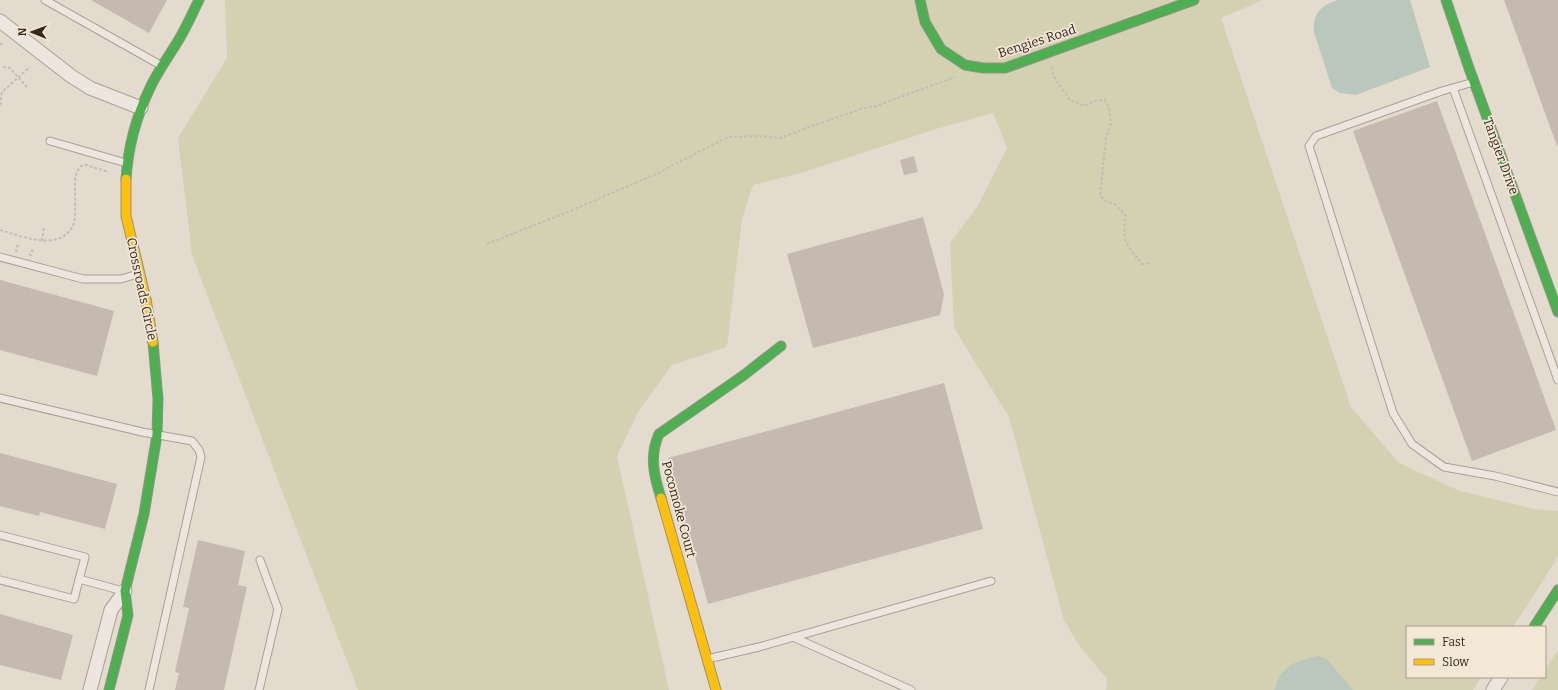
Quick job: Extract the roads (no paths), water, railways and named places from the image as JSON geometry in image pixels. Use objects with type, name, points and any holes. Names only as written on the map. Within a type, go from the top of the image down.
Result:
[{"type":"street","name":"Crossroads Circle","points":[[109,690],[128,615],[125,591],[144,514],[157,435],[158,399],[155,352],[140,274],[126,216],[126,163],[135,124],[141,108],[162,66],[190,20],[199,0]]},
{"type":"street","name":"Bengies Road","points":[[920,0],[925,22],[941,49],[965,66],[1005,68],[1194,0]]},
{"type":"street","name":"Tangier Drive","points":[[1446,0],[1474,82],[1558,310]]},
{"type":"street","points":[[0,21],[71,76],[90,88],[141,108]]},
{"type":"street","name":"Pocomoke Court","points":[[716,690],[655,478],[652,453],[654,444],[659,434],[744,375],[781,346]]},
{"type":"street","points":[[1535,626],[1558,590]]},
{"type":"street","name":"Crossroads Circle","points":[[90,690],[111,610],[125,591]]},
{"type":"street","points":[[1493,690],[1500,678]]},
{"type":"lane","points":[[45,0],[162,66]]},
{"type":"lane","points":[[1474,82],[1316,136],[1309,146],[1393,413],[1412,444],[1444,467],[1495,476],[1558,492]]},
{"type":"lane","points":[[1453,88],[1558,380]]},
{"type":"lane","points":[[50,141],[126,163]]},
{"type":"lane","points":[[0,257],[83,279],[121,279],[140,274]]},
{"type":"lane","points":[[0,398],[157,435],[192,441],[199,450],[200,457],[148,690]]},
{"type":"lane","points":[[0,535],[85,557],[74,599],[0,580]]},
{"type":"lane","points":[[259,690],[278,608],[260,560]]},
{"type":"lane","points":[[79,579],[125,591]]},
{"type":"lane","points":[[707,659],[793,637],[991,581]]},
{"type":"lane","points":[[793,637],[912,690]]}]
